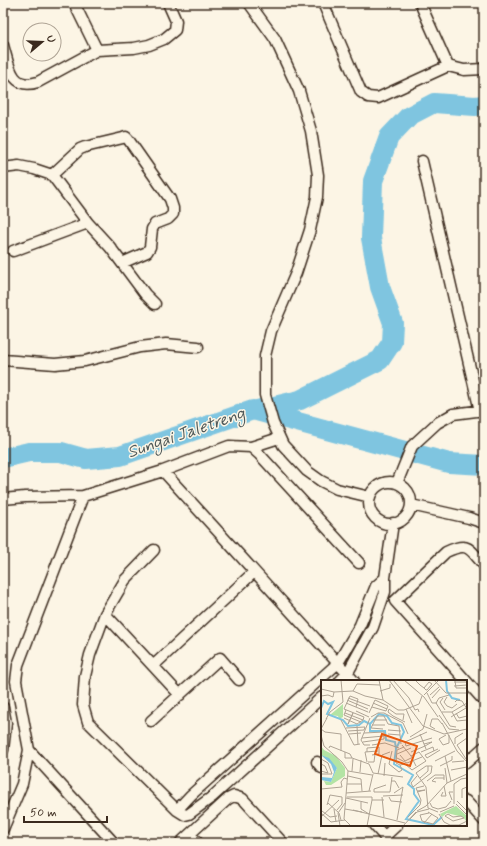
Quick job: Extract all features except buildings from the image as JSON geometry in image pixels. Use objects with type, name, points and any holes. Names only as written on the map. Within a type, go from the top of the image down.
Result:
[{"type":"street","points":[[74,3],[97,50]]},
{"type":"street","points":[[3,46],[13,77],[25,84],[32,84],[97,50],[149,45],[164,39],[175,30],[176,22],[168,3]]},
{"type":"street","points":[[249,3],[275,39],[299,91],[311,130],[318,175],[317,197],[310,230],[296,273],[271,331],[264,356],[264,395],[273,423],[283,445],[307,471],[321,481],[337,489],[370,497]]},
{"type":"street","points":[[323,3],[362,92],[368,97],[378,98],[448,66],[464,70],[484,69]]},
{"type":"street","points":[[420,3],[448,66]]},
{"type":"street","points":[[52,175],[80,149],[123,138],[128,139],[170,199],[173,214],[155,224],[152,229],[150,247],[147,252],[122,263]]},
{"type":"street","points":[[397,483],[412,446],[437,423],[453,414],[482,411],[422,161]]},
{"type":"street","points":[[3,168],[19,166],[52,175],[88,223],[110,247],[145,294],[155,304]]},
{"type":"street","points":[[13,251],[88,223]]},
{"type":"street","points":[[3,360],[55,364],[85,361],[140,347],[166,344],[198,347]]},
{"type":"street","points":[[3,499],[83,496],[163,472],[229,446],[251,447],[280,438]]},
{"type":"street","points":[[251,447],[359,563]]},
{"type":"street","points":[[163,472],[351,677],[373,627],[385,592],[384,578],[393,523]]},
{"type":"street","points":[[384,483],[397,483],[403,486],[408,492],[411,505],[409,512],[400,521],[393,523],[380,521],[371,511],[370,497],[378,486],[384,483]]},
{"type":"street","points":[[3,829],[22,784],[29,750],[16,681],[18,664],[83,496]]},
{"type":"street","points":[[411,505],[469,518],[484,523]]},
{"type":"street","points":[[457,678],[394,601],[446,552],[455,547],[462,546],[469,548],[484,565]]},
{"type":"street","points":[[154,550],[125,580],[105,614],[90,655],[85,676],[83,705],[88,722],[177,810],[185,815],[189,814],[212,797],[321,698]]},
{"type":"street","points":[[152,666],[254,572]]},
{"type":"street","points":[[177,810],[191,795],[338,663],[360,625],[376,586],[384,578]]},
{"type":"street","points":[[105,614],[180,695]]},
{"type":"street","points":[[151,721],[220,658],[239,680]]},
{"type":"street","points":[[467,687],[484,701]]},
{"type":"street","points":[[3,707],[6,723],[3,750]]},
{"type":"street","points":[[467,762],[484,747]]},
{"type":"street","points":[[29,750],[111,842]]},
{"type":"street","points":[[180,843],[228,799],[234,796],[243,799],[283,843]]},
{"type":"street","points":[[467,802],[484,821]]},
{"type":"street","points":[[375,826],[387,840],[396,826]]},
{"type":"street","points":[[190,834],[198,843]]},
{"type":"waterway","points":[[257,410],[300,400],[380,360],[392,342],[393,323],[380,287],[371,238],[373,181],[389,137],[409,116],[434,103],[475,106],[484,105]]},
{"type":"waterway","name":"Sungai Jaletreng","points":[[3,458],[29,452],[61,452],[86,459],[120,456],[253,410],[449,463],[484,465]]}]
